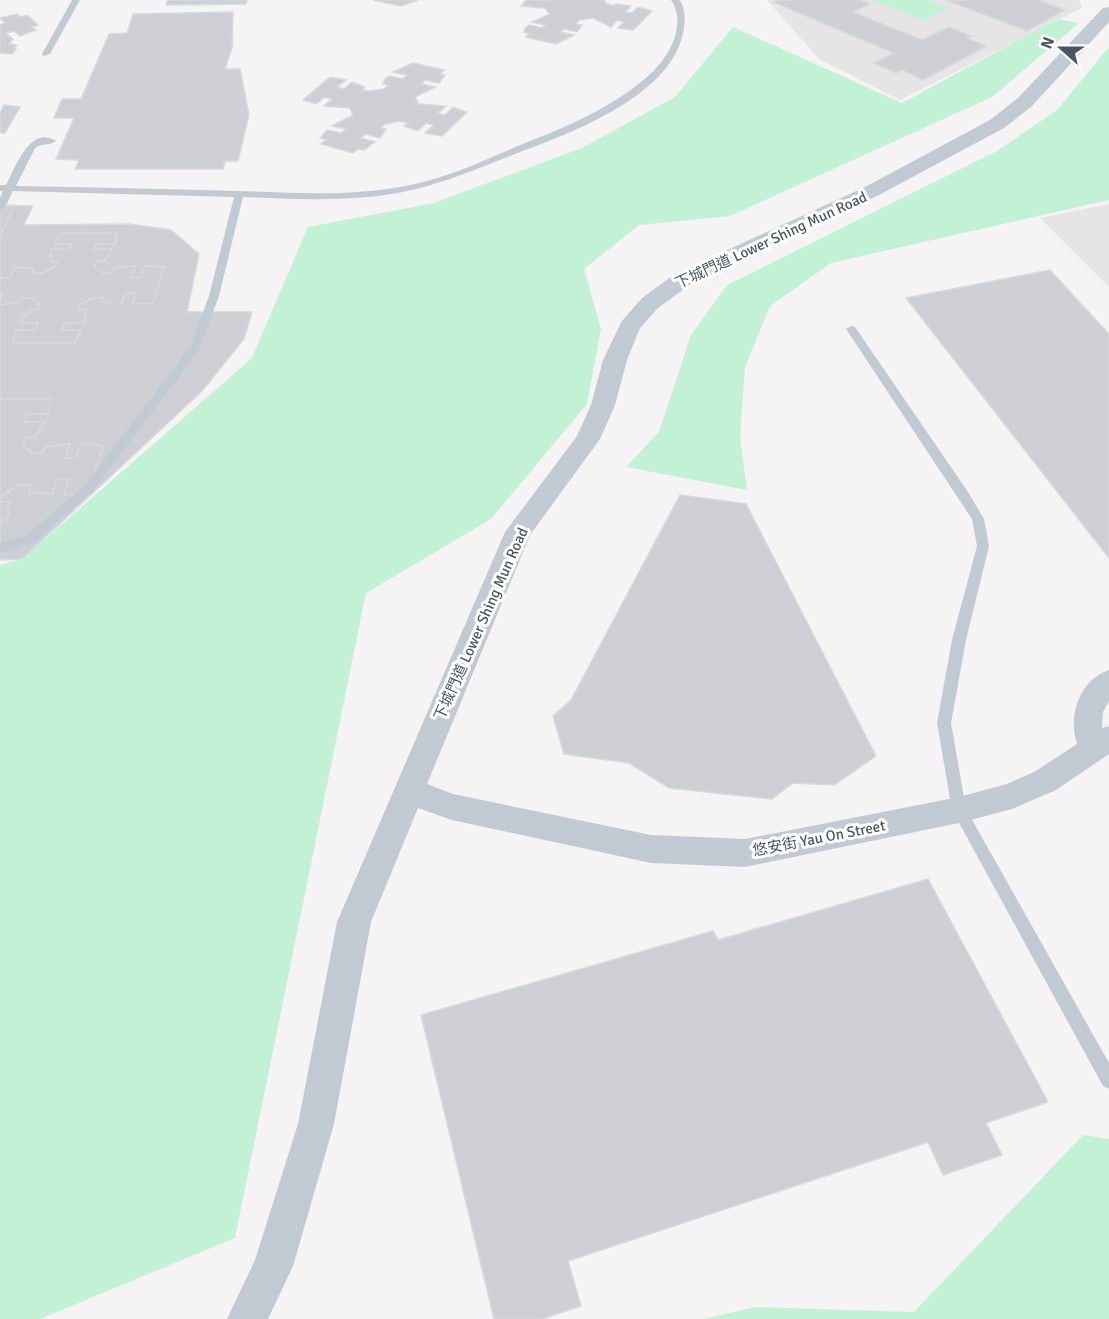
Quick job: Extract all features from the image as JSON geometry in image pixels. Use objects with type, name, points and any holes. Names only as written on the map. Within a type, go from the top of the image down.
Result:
[{"type":"street","name":"下城門道 Lower Shing Mun Road","points":[[247,1319],[273,1266],[316,1124],[354,922],[518,532],[588,439],[603,405],[621,342],[640,312],[683,279],[872,191],[997,124],[1025,102],[1109,12]]},
{"type":"street","points":[[1101,743],[1086,727],[1089,708],[1109,682]]},
{"type":"street","name":"悠安街 Yau On Street","points":[[409,791],[452,807],[662,850],[745,853],[958,810],[1012,796],[1045,781],[1101,743]]},
{"type":"lane","points":[[46,54],[76,0]]},
{"type":"lane","points":[[5,188],[239,195],[374,195],[448,178],[549,138],[628,96],[649,80],[664,64],[681,31],[681,15],[675,0]]},
{"type":"lane","points":[[0,207],[5,188],[31,146],[38,141],[51,141]]},
{"type":"lane","points":[[0,548],[32,538],[89,488],[195,348],[214,296],[239,195]]},
{"type":"lane","points":[[851,330],[978,519],[983,546],[954,662],[944,723],[958,810],[1109,1080]]},
{"type":"shaded area","points":[[767,0],[1079,0],[1082,8],[900,100],[819,59]]},
{"type":"shaded area","points":[[1109,204],[1109,287],[1040,218]]},
{"type":"green space","points":[[872,0],[928,0],[949,8],[923,21]]},
{"type":"green space","points":[[1057,19],[1079,23],[992,97],[730,216],[639,225],[584,269],[601,329],[587,404],[491,519],[366,593],[235,1238],[40,1319],[0,1319],[0,565],[22,559],[252,358],[308,227],[434,203],[582,148],[675,97],[733,27],[902,103]]},
{"type":"green space","points":[[1109,47],[1109,200],[831,263],[770,306],[745,367],[740,437],[747,490],[626,467],[659,432],[691,335],[727,285],[997,151],[1057,110]]},
{"type":"green space","points":[[1083,1135],[1109,1139],[1109,1319],[703,1319],[756,1307],[914,1312]]},
{"type":"building","points":[[168,0],[247,0],[246,4],[166,5]]},
{"type":"building","points":[[373,0],[418,0],[401,6]]},
{"type":"building","points":[[526,0],[604,0],[607,4],[614,6],[616,4],[631,6],[625,12],[632,13],[638,7],[652,11],[633,30],[618,28],[624,22],[617,20],[611,27],[593,18],[579,20],[576,24],[582,25],[577,32],[564,29],[560,32],[574,35],[556,44],[526,37],[529,34],[524,32],[525,28],[529,25],[542,28],[545,25],[532,22],[550,14],[545,8],[521,6]]},
{"type":"building","points":[[779,0],[860,0],[870,4],[853,12],[922,40],[949,27],[971,36],[966,38],[987,46],[923,80],[902,70],[896,73],[874,63],[894,53],[773,2]]},
{"type":"building","points":[[946,0],[1039,0],[1065,10],[1027,31]]},
{"type":"building","points":[[233,12],[232,48],[225,69],[240,69],[249,115],[238,161],[225,161],[223,169],[75,169],[79,160],[56,159],[74,118],[54,118],[62,99],[81,99],[109,34],[127,33],[133,14]]},
{"type":"building","points":[[17,14],[20,17],[27,15],[38,25],[32,27],[36,30],[20,36],[14,31],[6,33],[13,39],[9,44],[17,45],[14,49],[16,49],[12,54],[0,53],[0,25],[5,23],[0,18]]},
{"type":"building","points":[[413,63],[444,70],[440,74],[445,75],[439,83],[425,80],[423,82],[422,84],[435,87],[415,97],[419,104],[446,106],[438,113],[445,115],[453,107],[467,112],[442,136],[425,133],[434,125],[426,123],[418,131],[404,126],[408,123],[400,121],[385,124],[381,128],[386,129],[380,138],[365,134],[361,138],[375,142],[364,150],[358,149],[353,153],[321,144],[326,140],[320,138],[327,130],[341,133],[346,129],[332,126],[353,115],[350,108],[324,106],[332,99],[325,97],[316,104],[303,100],[330,77],[346,80],[337,87],[344,89],[352,82],[365,87],[362,90],[384,89],[389,85],[383,84],[385,79],[389,76],[403,79],[407,75],[393,72]]},
{"type":"building","points":[[4,105],[20,107],[5,133],[0,133],[0,113]]},
{"type":"building","points":[[0,205],[33,206],[24,225],[129,224],[171,230],[199,254],[187,312],[252,312],[244,339],[202,391],[22,559],[0,560]]},
{"type":"building","points":[[0,206],[14,206],[0,236]]},
{"type":"building","points":[[61,233],[117,233],[115,244],[97,244],[94,249],[112,249],[105,261],[97,261],[94,267],[103,273],[113,273],[114,268],[135,266],[131,277],[141,277],[145,266],[164,267],[153,303],[132,304],[136,293],[125,293],[122,304],[102,302],[103,297],[93,298],[80,304],[78,310],[86,310],[84,323],[65,323],[62,330],[82,330],[74,343],[13,343],[16,330],[35,330],[38,323],[20,323],[23,315],[26,316],[29,310],[37,310],[39,304],[32,298],[22,298],[19,302],[0,305],[2,293],[0,293],[0,278],[10,278],[15,267],[34,269],[32,273],[42,273],[55,267],[57,261],[50,261],[52,256],[49,256],[52,249],[69,249],[72,244],[54,244]]},
{"type":"building","points":[[1050,270],[1109,334],[1109,558],[906,298]]},
{"type":"building","points":[[0,399],[51,399],[48,414],[27,414],[24,422],[45,422],[35,437],[26,437],[23,445],[32,453],[43,453],[45,447],[70,444],[65,458],[76,458],[81,443],[103,446],[88,493],[64,495],[69,479],[57,479],[52,494],[29,492],[31,485],[19,485],[4,494],[0,502]]},
{"type":"building","points":[[680,495],[746,504],[876,756],[834,785],[793,783],[772,799],[669,788],[629,763],[564,754],[553,716],[571,700]]},
{"type":"building","points":[[0,502],[10,502],[6,510],[10,510],[7,520],[0,520]]},
{"type":"building","points":[[928,879],[1048,1102],[986,1123],[1002,1155],[943,1175],[928,1142],[568,1261],[581,1306],[542,1319],[494,1319],[421,1015],[713,931],[718,940]]}]
